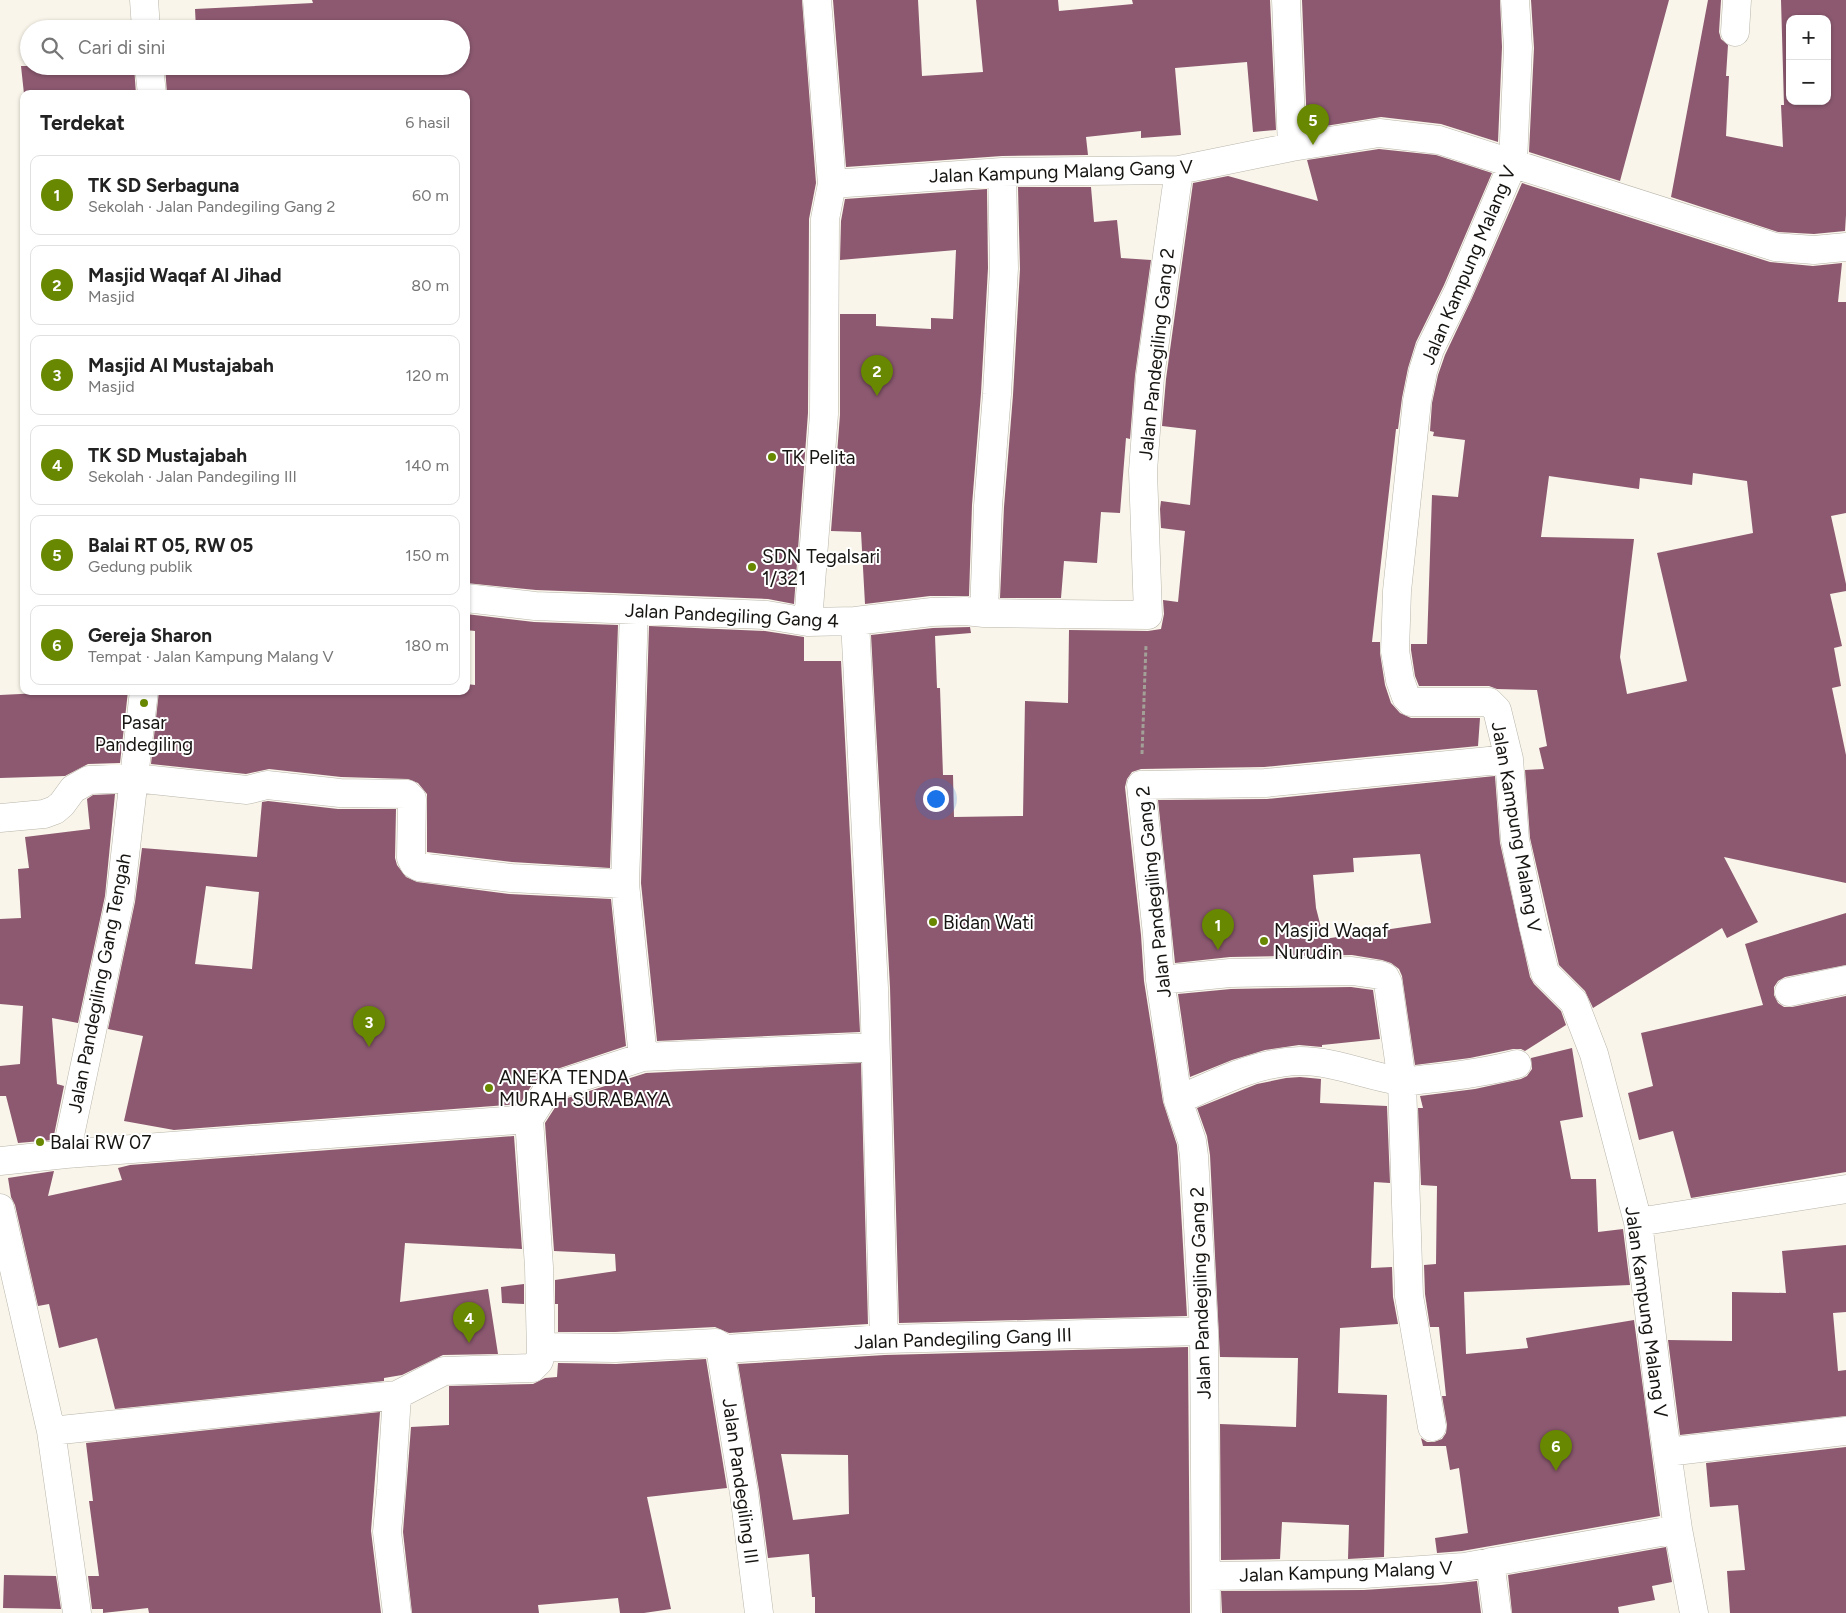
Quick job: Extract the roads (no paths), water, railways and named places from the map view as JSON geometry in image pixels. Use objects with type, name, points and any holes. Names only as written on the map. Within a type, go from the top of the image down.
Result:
[{"type":"street","points":[[144,0],[145,20]]},
{"type":"street","points":[[808,622],[824,414],[825,219],[832,184],[816,0]]},
{"type":"street","points":[[1286,0],[1292,147]]},
{"type":"street","name":"Jalan Kampung Malang V","points":[[1206,1576],[1364,1574],[1464,1567],[1678,1529],[1660,1410],[1638,1222],[1594,1054],[1574,1002],[1545,972],[1533,925],[1516,840],[1510,759],[1497,710],[1489,702],[1411,702],[1406,697],[1400,680],[1396,651],[1396,591],[1411,446],[1423,372],[1430,349],[1480,243],[1512,163],[1518,47],[1515,0]]},
{"type":"street","points":[[1735,32],[1737,0]]},
{"type":"street","points":[[150,75],[152,90]]},
{"type":"street","name":"Jalan Kampung Malang Gang V","points":[[832,184],[1002,172],[1179,170],[1292,147],[1379,133],[1439,140],[1775,247],[1814,250],[1846,247]]},
{"type":"street","name":"Jalan Pandegiling Gang 2","points":[[1148,615],[1144,462],[1150,377],[1179,170]]},
{"type":"street","points":[[984,613],[988,506],[1004,268],[1002,172]]},
{"type":"street","name":"Jalan Pandegiling Gang 4","points":[[470,598],[535,606],[767,616],[808,622],[855,621],[965,610],[984,613],[1148,615]]},
{"type":"street","points":[[634,610],[625,884],[642,1057]]},
{"type":"street","points":[[855,621],[875,1047],[884,1339]]},
{"type":"street","name":"Jalan Pandegiling Gang Tengah","points":[[66,1154],[120,899],[144,695]]},
{"type":"street","name":"Jalan Pandegiling Gang 2","points":[[1206,1613],[1204,1331],[1194,1156],[1189,1132],[1178,1100],[1160,980],[1141,785],[1265,783],[1510,759]]},
{"type":"street","points":[[0,818],[44,814],[55,810],[73,789],[89,780],[134,778],[247,790],[267,785],[340,794],[407,794],[412,799],[411,858],[419,868],[512,878],[625,884]]},
{"type":"street","points":[[1160,980],[1230,973],[1352,972],[1380,975],[1385,978],[1388,983],[1402,1082],[1409,1296],[1432,1427]]},
{"type":"street","points":[[1789,992],[1846,980]]},
{"type":"street","points":[[51,1432],[397,1395],[444,1371],[532,1368],[539,1361],[541,1347],[539,1267],[529,1119],[546,1092],[554,1086],[642,1057],[875,1047]]},
{"type":"street","points":[[1178,1100],[1260,1066],[1292,1062],[1328,1063],[1402,1082],[1496,1070],[1517,1064]]},
{"type":"street","points":[[0,1161],[66,1154],[529,1119]]},
{"type":"street","points":[[1638,1222],[1846,1189]]},
{"type":"street","points":[[0,1208],[51,1432],[77,1613]]},
{"type":"street","name":"Jalan Pandegiling Gang III","points":[[541,1347],[615,1348],[716,1343],[724,1349],[884,1339],[1204,1331]]},
{"type":"street","name":"Jalan Pandegiling III","points":[[724,1349],[722,1354],[744,1494],[759,1613]]},
{"type":"street","points":[[397,1395],[387,1532],[397,1613]]},
{"type":"street","points":[[1667,1452],[1846,1430]]},
{"type":"street","points":[[1678,1529],[1694,1613]]},
{"type":"street","points":[[1490,1562],[1497,1613]]},
{"type":"place","name":"Balai RT 05, RW 05","points":[[1313,145]]},
{"type":"place","name":"Masjid Waqaf Al Jihad","points":[[877,396]]},
{"type":"place","name":"TK Pelita","points":[[772,457]]},
{"type":"place","name":"SDN Tegalsari 1/321","points":[[752,567]]},
{"type":"place","name":"Pasar Pandegiling","points":[[144,703]]},
{"type":"place","name":"Bidan Wati","points":[[933,922]]},
{"type":"place","name":"Masjid Waqaf Nurudin","points":[[1264,941]]},
{"type":"place","name":"TK SD Serbaguna","points":[[1218,950]]},
{"type":"place","name":"Masjid Al Mustajabah","points":[[369,1047]]},
{"type":"place","name":"ANEKA TENDA MURAH SURABAYA","points":[[489,1088]]},
{"type":"place","name":"Balai RW 07","points":[[40,1142]]},
{"type":"place","name":"TK SD Mustajabah","points":[[469,1343]]},
{"type":"place","name":"Gereja Sharon","points":[[1556,1471]]}]
